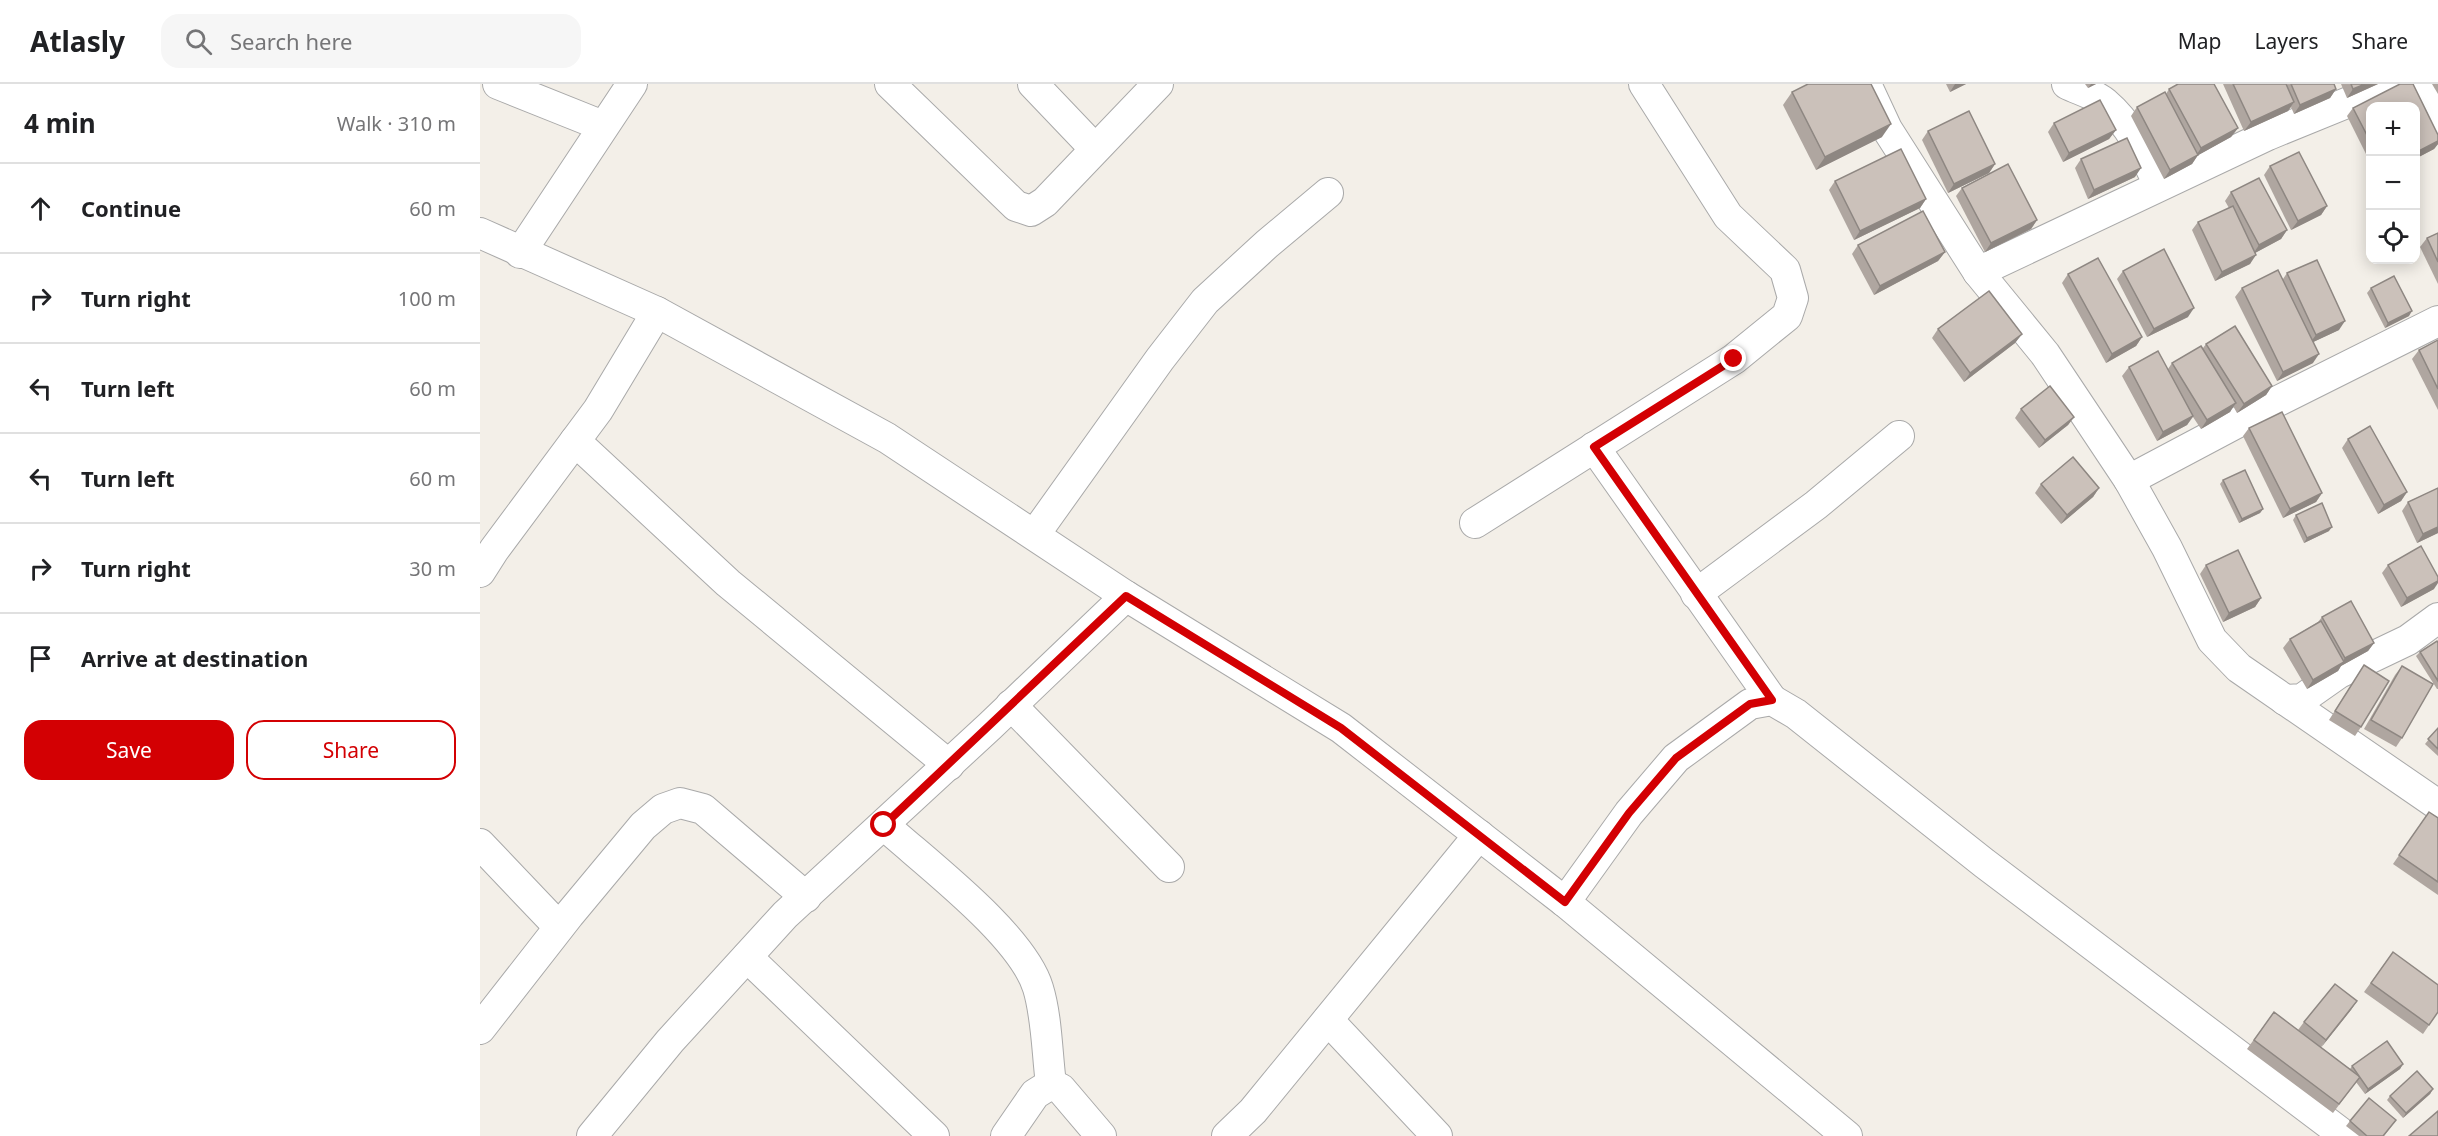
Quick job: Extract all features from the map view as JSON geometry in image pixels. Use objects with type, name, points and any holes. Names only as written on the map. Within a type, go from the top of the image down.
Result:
[{"type":"street","points":[[498,84],[603,126]]},
{"type":"street","points":[[520,253],[632,84]]},
{"type":"street","points":[[890,84],[1016,206],[1031,211],[1045,202],[1158,84]]},
{"type":"street","points":[[1033,84],[1095,149]]},
{"type":"street","points":[[1475,523],[1734,359],[1787,316],[1793,298],[1785,270],[1728,216],[1644,84]]},
{"type":"street","points":[[1866,84],[1887,129],[1978,272],[2045,354],[2129,480],[2167,548],[2212,640],[2239,668],[2438,805]]},
{"type":"street","points":[[2067,84],[2104,101],[2120,118],[2138,143],[2159,185]]},
{"type":"street","points":[[1978,272],[2268,135],[2393,84]]},
{"type":"street","points":[[2419,84],[2438,124]]},
{"type":"street","points":[[1035,534],[1160,359],[1205,301],[1267,244],[1328,193]]},
{"type":"street","points":[[480,233],[520,253],[657,312],[887,438],[1126,596],[1341,728],[1565,902],[1848,1136]]},
{"type":"street","points":[[480,572],[598,410],[657,312]]},
{"type":"street","points":[[2129,480],[2276,402],[2438,321]]},
{"type":"street","points":[[1696,594],[1816,505],[1899,436]]},
{"type":"street","points":[[575,441],[728,583],[949,765]]},
{"type":"street","points":[[1594,447],[1772,700],[1796,714],[1984,863],[2346,1136]]},
{"type":"street","points":[[592,1136],[664,1048],[785,915],[949,765],[1126,596]]},
{"type":"street","points":[[2284,700],[2302,699],[2339,673],[2408,640],[2438,618]]},
{"type":"street","points":[[1565,902],[1629,813],[1676,758],[1750,704],[1772,700]]},
{"type":"street","points":[[1011,705],[1169,867]]},
{"type":"street","points":[[480,1029],[643,826],[663,809],[680,803],[703,809],[806,897]]},
{"type":"street","points":[[884,825],[982,913],[1004,935],[1026,964],[1038,987],[1051,1084]]},
{"type":"street","points":[[1227,1136],[1253,1111],[1479,835]]},
{"type":"street","points":[[480,844],[560,927]]},
{"type":"street","points":[[747,957],[934,1136]]},
{"type":"street","points":[[1328,1020],[1437,1136]]},
{"type":"street","points":[[1006,1136],[1035,1094],[1051,1084]]},
{"type":"street","points":[[1051,1084],[1061,1089],[1101,1136]]},
{"type":"building","points":[[1808,84],[1871,84],[1891,124],[1825,157],[1792,92]]},
{"type":"building","points":[[2178,84],[2214,84],[2238,128],[2201,148],[2169,89]]},
{"type":"building","points":[[2233,84],[2286,84],[2294,102],[2251,122]]},
{"type":"building","points":[[2291,84],[2334,84],[2336,89],[2300,105]]},
{"type":"building","points":[[2351,84],[2365,84],[2353,89]]},
{"type":"building","points":[[2400,84],[2413,84],[2438,135],[2438,141],[2420,150],[2420,102],[2366,102],[2366,133],[2353,108]]},
{"type":"building","points":[[2165,92],[2198,155],[2170,170],[2137,107]]},
{"type":"building","points":[[2100,100],[2116,130],[2069,153],[2054,123]]},
{"type":"building","points":[[1969,111],[1995,164],[1954,184],[1928,131]]},
{"type":"building","points":[[2127,138],[2141,168],[2094,190],[2081,159]]},
{"type":"building","points":[[1901,149],[1926,199],[1860,231],[1835,181]]},
{"type":"building","points":[[2299,152],[2327,206],[2298,221],[2270,166]]},
{"type":"building","points":[[2008,164],[2037,220],[1991,243],[1962,188]]},
{"type":"building","points":[[2259,178],[2287,230],[2259,245],[2231,192]]},
{"type":"building","points":[[2233,206],[2256,255],[2222,272],[2198,222]]},
{"type":"building","points":[[1923,211],[1945,252],[1880,286],[1858,245]]},
{"type":"building","points":[[2438,233],[2438,262],[2427,238]]},
{"type":"building","points":[[2164,249],[2194,308],[2154,329],[2123,271]]},
{"type":"building","points":[[2098,258],[2142,337],[2112,354],[2068,274]]},
{"type":"building","points":[[2317,260],[2345,321],[2316,335],[2287,273]]},
{"type":"building","points":[[2278,270],[2319,354],[2283,372],[2242,288]]},
{"type":"building","points":[[2394,276],[2412,311],[2388,323],[2371,288]]},
{"type":"building","points":[[1989,291],[2022,334],[1970,373],[1938,329]]},
{"type":"building","points":[[2235,326],[2272,386],[2244,404],[2206,344]]},
{"type":"building","points":[[2438,340],[2438,389],[2419,350]]},
{"type":"building","points":[[2201,346],[2236,403],[2207,420],[2172,363]]},
{"type":"building","points":[[2158,351],[2193,416],[2163,432],[2129,367]]},
{"type":"building","points":[[2050,386],[2074,417],[2045,440],[2021,409]]},
{"type":"building","points":[[2282,412],[2322,493],[2290,509],[2249,428]]},
{"type":"building","points":[[2370,426],[2407,492],[2384,505],[2348,439]]},
{"type":"building","points":[[2073,457],[2099,488],[2067,515],[2041,484]]},
{"type":"building","points":[[2245,470],[2263,509],[2242,519],[2223,480]]},
{"type":"building","points":[[2438,488],[2438,527],[2423,534],[2408,502]]},
{"type":"building","points":[[2322,503],[2332,527],[2307,538],[2296,515]]},
{"type":"building","points":[[2421,546],[2438,581],[2407,598],[2388,565]]},
{"type":"building","points":[[2238,550],[2261,598],[2229,613],[2206,565]]},
{"type":"building","points":[[2351,601],[2374,643],[2345,658],[2322,617]]},
{"type":"building","points":[[2321,621],[2344,662],[2313,680],[2290,639]]},
{"type":"building","points":[[2437,641],[2438,643],[2438,681],[2420,652]]},
{"type":"building","points":[[2364,665],[2389,681],[2361,727],[2335,711]]},
{"type":"building","points":[[2402,666],[2433,684],[2402,738],[2371,720]]},
{"type":"building","points":[[2438,728],[2438,749],[2428,739]]},
{"type":"building","points":[[2429,812],[2438,818],[2438,882],[2399,855]]},
{"type":"building","points":[[2393,952],[2438,985],[2438,1012],[2429,1025],[2371,983]]},
{"type":"building","points":[[2335,984],[2357,1001],[2326,1040],[2304,1022]]},
{"type":"building","points":[[2274,1012],[2360,1077],[2339,1104],[2254,1040]]},
{"type":"building","points":[[2387,1041],[2403,1064],[2368,1089],[2352,1066]]},
{"type":"building","points":[[2417,1071],[2433,1089],[2406,1113],[2390,1096]]},
{"type":"building","points":[[2369,1098],[2396,1120],[2383,1136],[2367,1136],[2350,1121]]},
{"type":"building","points":[[2438,1111],[2438,1136],[2409,1136]]},
{"type":"route","points":[[884,825],[1126,596],[1280,688],[1341,728],[1565,902],[1629,813],[1676,758],[1750,704],[1772,700],[1594,447],[1734,359]]}]
